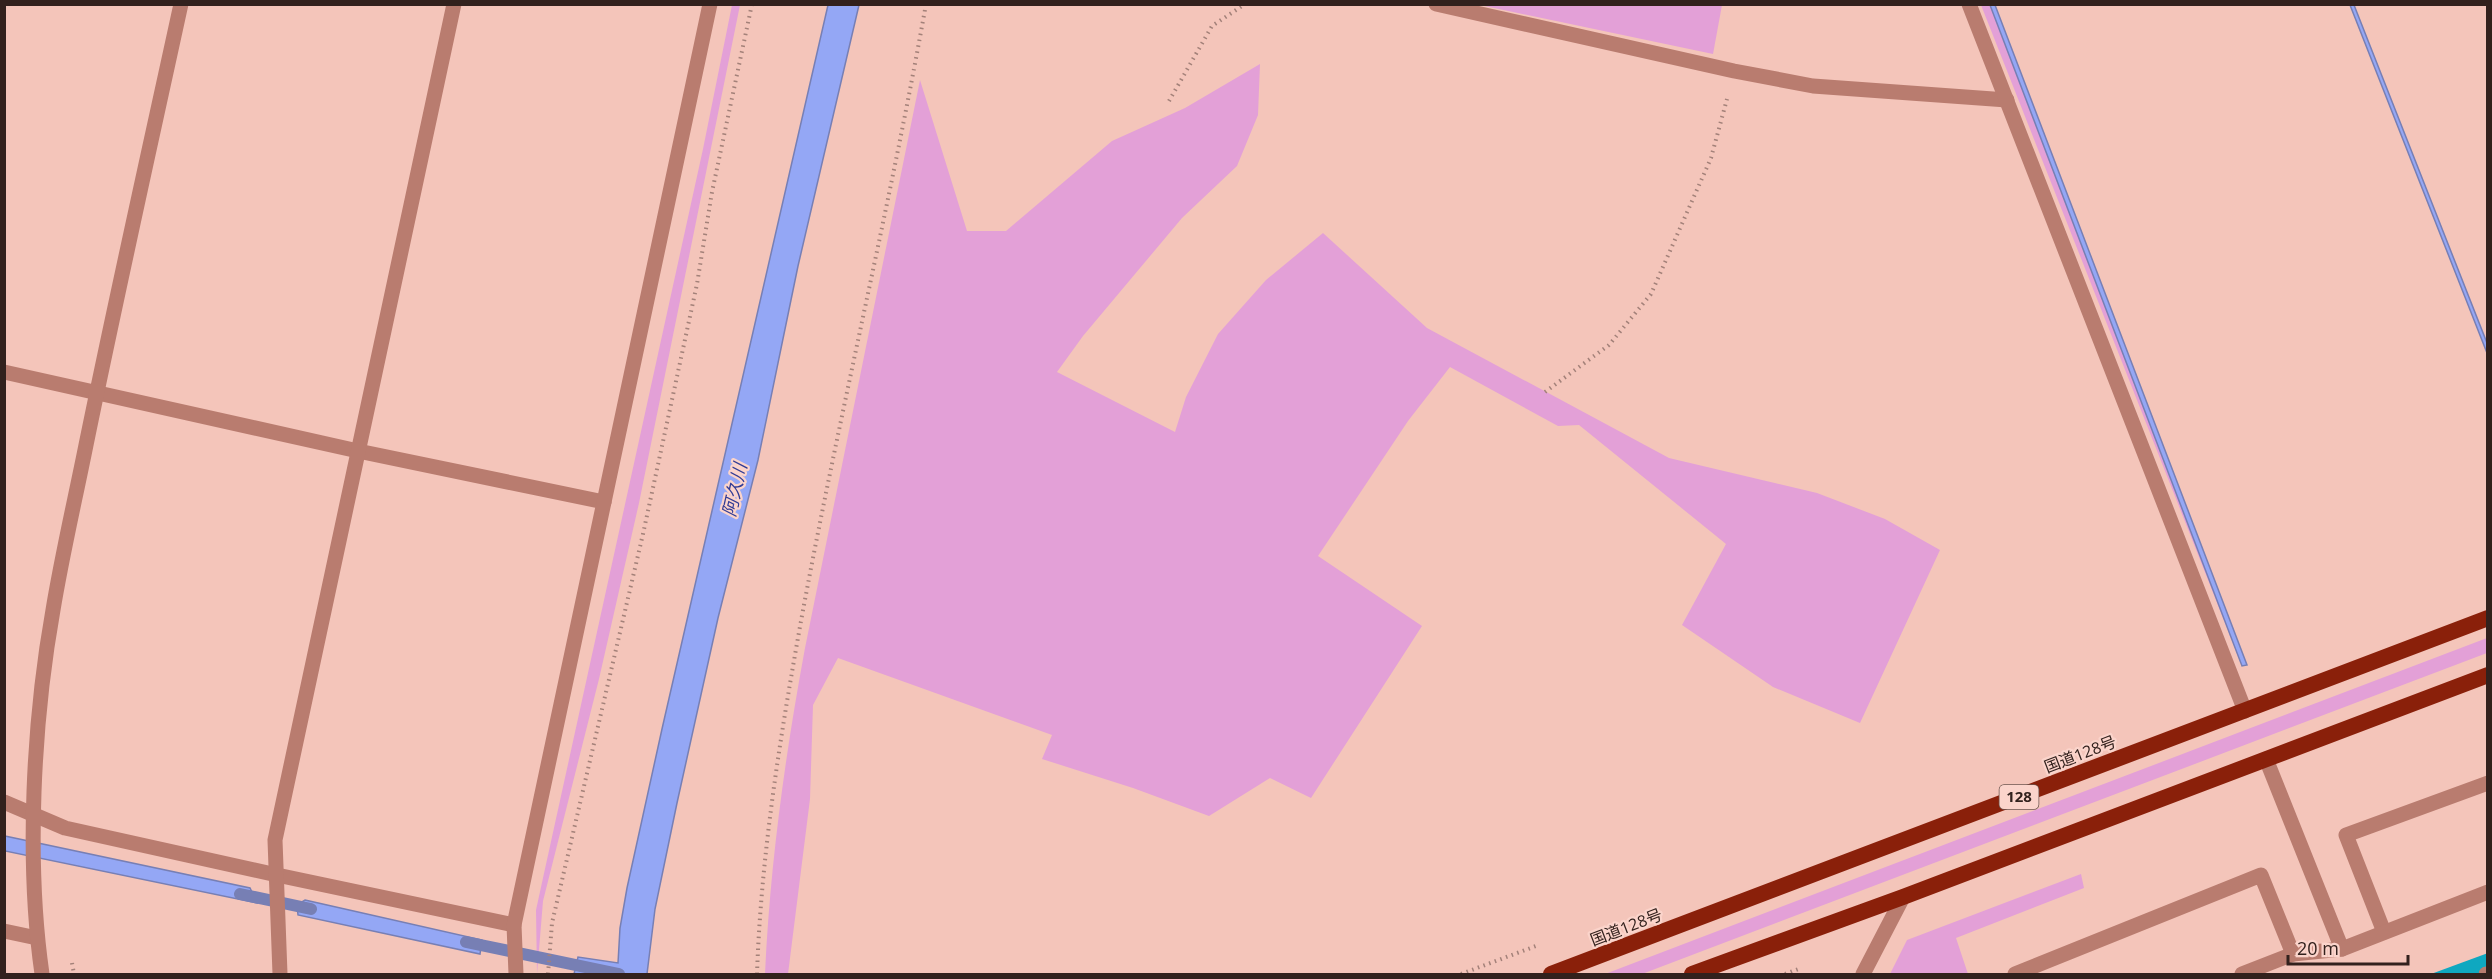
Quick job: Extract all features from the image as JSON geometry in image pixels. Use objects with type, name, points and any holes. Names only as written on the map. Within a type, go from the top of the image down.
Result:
[{"type":"highway","name":"国道128号","points":[[1551,975],[2487,618]]},
{"type":"highway","points":[[1697,974],[2487,675]]},
{"type":"street","points":[[42,975],[37,938],[35,816],[39,715],[52,611],[96,393],[180,4]]},
{"type":"street","points":[[280,975],[275,840],[454,4]]},
{"type":"street","points":[[516,975],[514,925],[710,4]]},
{"type":"street","points":[[1436,4],[1734,71],[1813,86],[2007,99]]},
{"type":"street","points":[[1969,4],[2245,711]]},
{"type":"street","points":[[4,372],[358,451],[604,502]]},
{"type":"street","points":[[2266,759],[2342,949]]},
{"type":"street","points":[[2384,933],[2346,835],[2487,783]]},
{"type":"street","points":[[4,802],[65,828],[514,925]]},
{"type":"street","points":[[2015,975],[2261,875],[2293,954]]},
{"type":"street","points":[[2242,975],[2293,954],[2342,949],[2487,892]]},
{"type":"street","points":[[1863,975],[1903,897]]},
{"type":"street","points":[[4,931],[37,938]]},
{"type":"path","points":[[548,975],[552,923],[644,534],[697,284],[712,192],[752,4]]},
{"type":"path","points":[[757,975],[760,902],[780,740],[823,501],[926,4]]},
{"type":"path","points":[[1169,101],[1212,26],[1245,4]]},
{"type":"path","points":[[1545,392],[1609,345],[1651,294],[1711,158],[1734,71]]},
{"type":"path","points":[[71,956],[74,975]]},
{"type":"shaded area","points":[[732,5],[740,5],[639,503],[599,679],[543,901],[537,974],[536,910],[703,149]]},
{"type":"shaded area","points":[[1480,5],[1722,5],[1713,54]]},
{"type":"shaded area","points":[[1981,5],[1990,5],[2242,666]]},
{"type":"shaded area","points":[[1260,64],[1258,115],[1237,166],[1182,218],[1083,336],[1057,372],[1175,432],[1186,397],[1218,334],[1266,280],[1323,233],[1427,328],[1669,458],[1817,493],[1885,519],[1940,550],[1860,723],[1773,687],[1682,625],[1726,544],[1579,425],[1558,426],[1450,367],[1408,421],[1318,556],[1422,626],[1311,798],[1270,778],[1209,816],[1133,788],[1042,759],[1052,735],[838,658],[813,705],[810,799],[788,974],[765,974],[775,851],[785,770],[805,648],[920,80],[967,231],[1006,231],[1112,141],[1185,108]]},
{"type":"shaded area","points":[[2487,638],[2487,653],[1642,974],[1605,974]]},
{"type":"shaded area","points":[[2081,874],[2084,888],[1956,938],[1968,974],[1890,974],[1907,940]]},
{"type":"water","name":"阿久川","points":[[828,5],[859,5],[798,266],[758,460],[718,618],[677,803],[655,909],[647,974],[574,974],[578,957],[618,963],[620,928],[627,888]]},
{"type":"water","points":[[1990,5],[1995,5],[2247,665],[2242,666]]},
{"type":"water","points":[[2350,5],[2354,5],[2487,343],[2487,353]]},
{"type":"water","points":[[5,836],[250,888],[257,903],[5,851]]},
{"type":"water","points":[[305,900],[482,940],[480,954],[298,915],[297,905]]},
{"type":"building","points":[[2488,953],[2488,974],[2431,974]]},
{"type":"waterway","points":[[240,894],[311,909]]},
{"type":"waterway","points":[[466,942],[619,974]]}]
